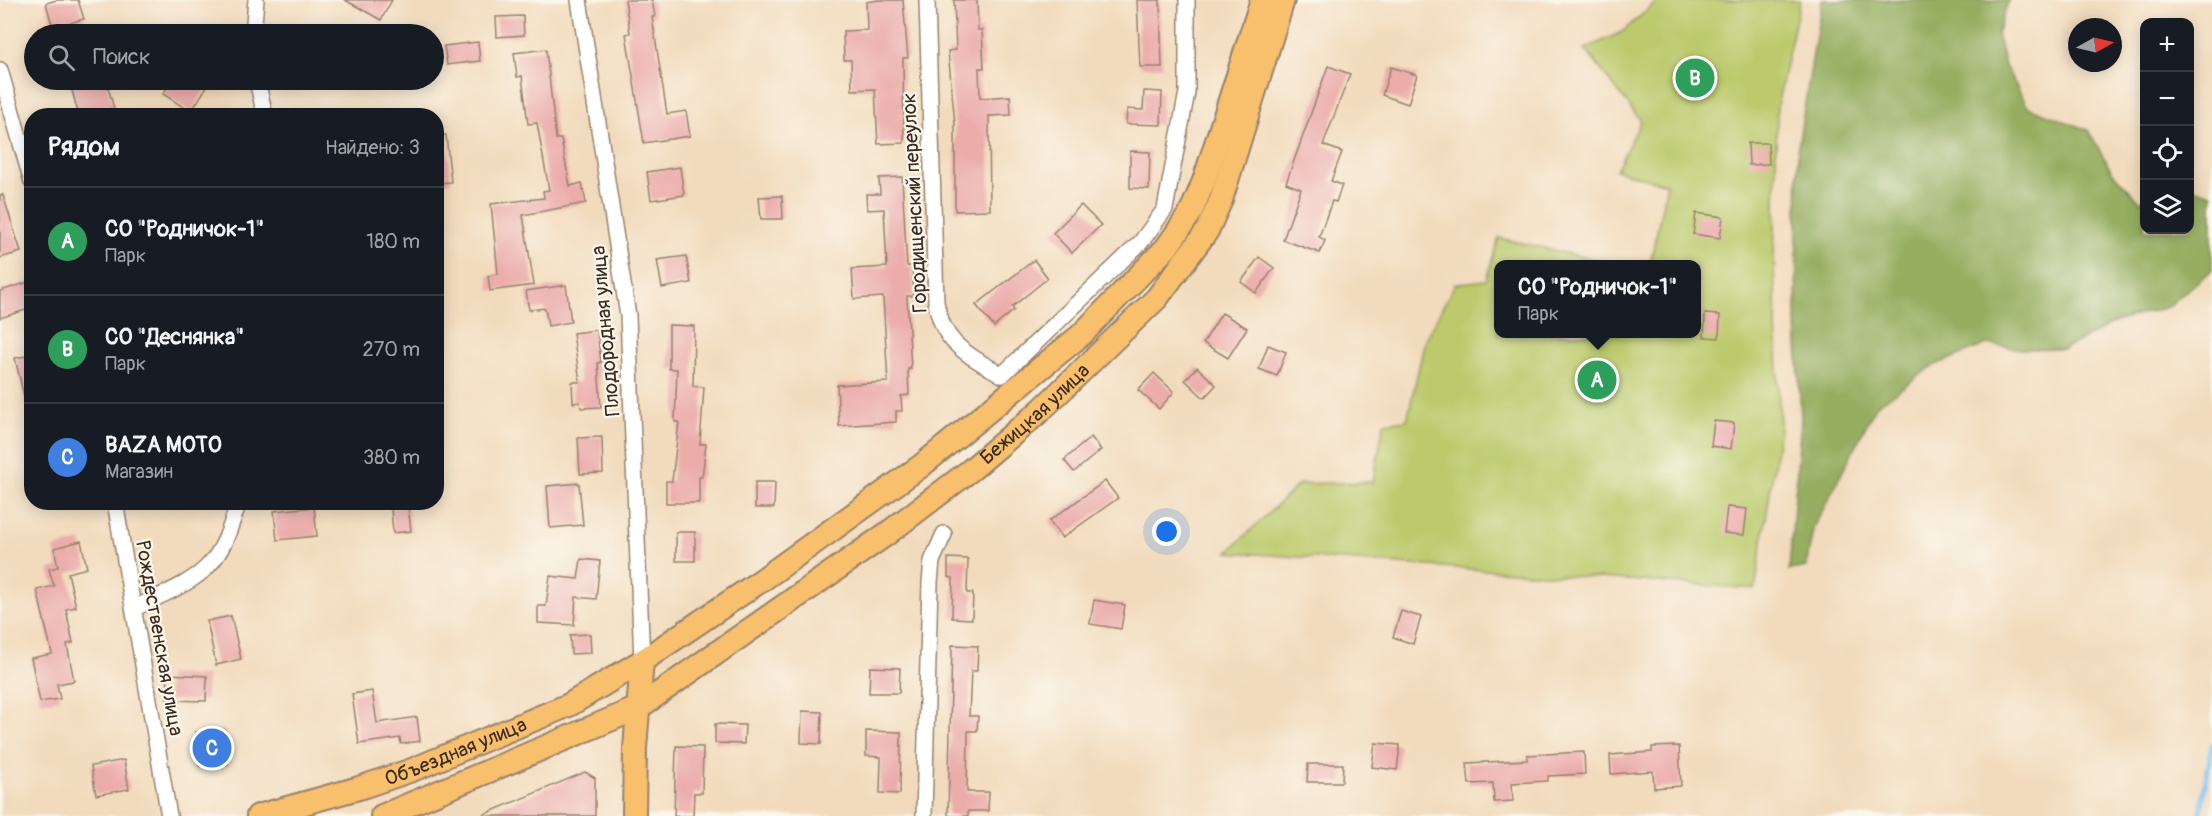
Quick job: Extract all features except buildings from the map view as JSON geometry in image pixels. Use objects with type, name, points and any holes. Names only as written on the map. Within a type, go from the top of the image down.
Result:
[{"type":"main road","name":"Бежицкая улица","points":[[642,661],[840,525],[921,466],[1081,335],[1167,247],[1191,212],[1204,181],[1262,0]]},
{"type":"main road","name":"Бежицкая улица","points":[[639,708],[888,533],[972,469],[1080,374],[1157,298],[1207,231],[1221,200],[1283,0]]},
{"type":"main road","points":[[634,816],[635,748],[642,661]]},
{"type":"main road","name":"Объездная улица","points":[[258,816],[359,788],[461,752],[569,705],[642,661]]},
{"type":"main road","name":"Объездная улица","points":[[382,816],[639,708]]},
{"type":"street","points":[[254,24],[256,0]]},
{"type":"street","name":"Плодородная улица","points":[[579,0],[628,316],[642,661]]},
{"type":"street","name":"Городищенский переулок","points":[[927,0],[936,302],[939,318],[946,336],[964,352],[1002,375],[1142,242],[1165,209],[1187,92],[1187,0]]},
{"type":"street","points":[[0,70],[24,154]]},
{"type":"street","points":[[259,90],[263,108]]},
{"type":"street","name":"Рождественская улица","points":[[117,510],[169,816]]},
{"type":"street","points":[[135,608],[186,582],[208,566],[225,540],[236,510]]},
{"type":"street","points":[[924,816],[930,582],[932,561],[944,534]]},
{"type":"green space","points":[[1659,0],[1800,0],[1777,106],[1774,267],[1780,428],[1755,589],[1228,552],[1299,484],[1373,482],[1384,423],[1407,420],[1425,340],[1455,284],[1486,280],[1499,238],[1597,260],[1494,260],[1494,338],[1701,338],[1701,260],[1651,260],[1667,184],[1616,170],[1641,121],[1585,49],[1622,32]]},
{"type":"green space","points":[[1822,0],[2009,0],[1997,34],[2005,66],[2028,107],[2088,130],[2112,172],[2140,201],[2140,234],[2194,234],[2194,188],[2212,194],[2212,270],[2167,307],[2118,321],[2064,349],[2022,349],[1987,344],[1933,366],[1876,406],[1813,529],[1806,567],[1789,570],[1801,419],[1796,321],[1798,146]]},
{"type":"waterway","points":[[2200,816],[2212,745]]},
{"type":"place","name":"СО \"Деснянка\"","points":[[1695,78]]},
{"type":"place","name":"СО \"Родничок-1\"","points":[[1597,380]]},
{"type":"place","name":"BAZA MOTO","points":[[212,748]]}]
